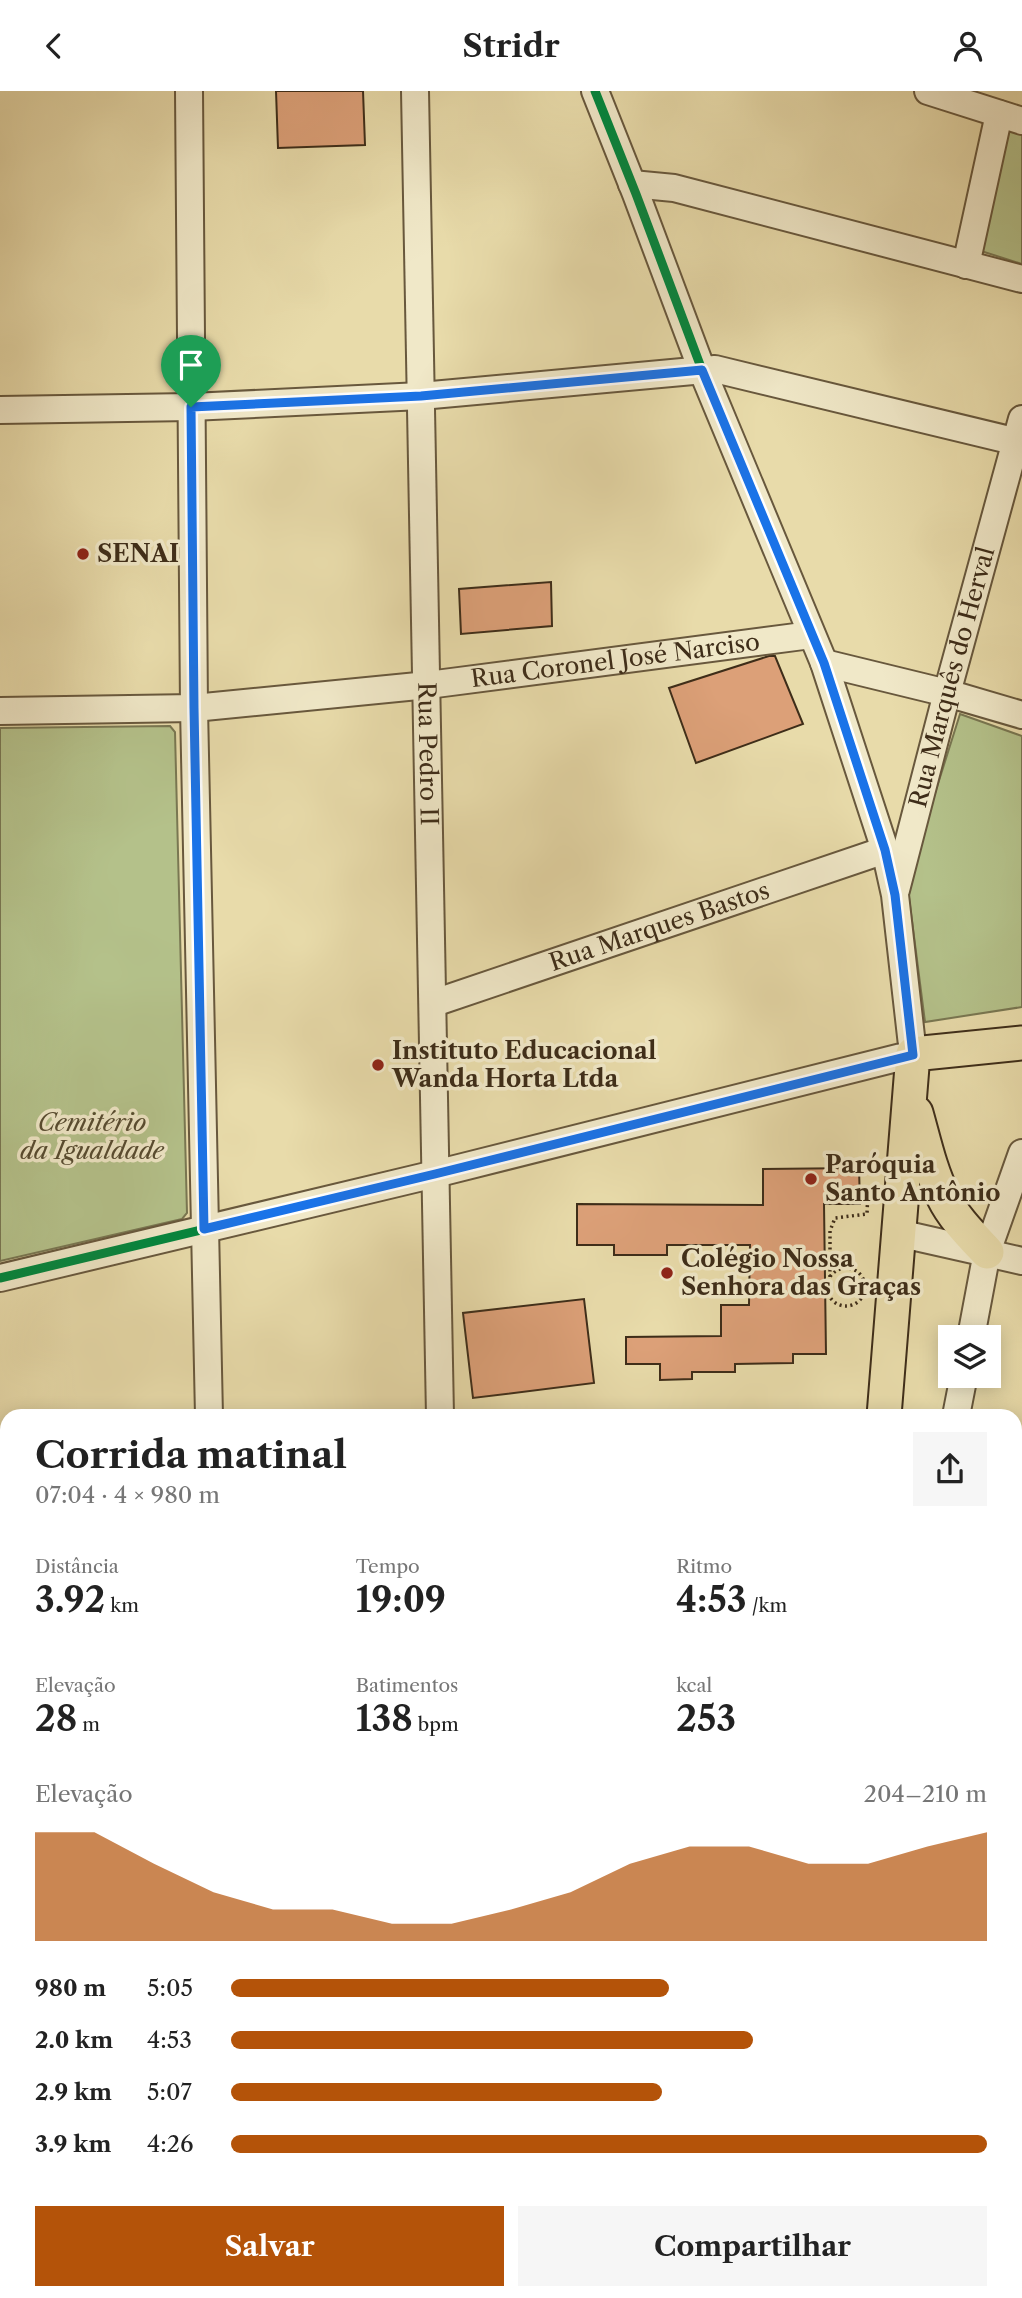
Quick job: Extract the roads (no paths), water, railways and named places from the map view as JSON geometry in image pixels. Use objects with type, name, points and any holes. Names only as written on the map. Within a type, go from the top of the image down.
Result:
[{"type":"main road","points":[[885,1409],[913,1055],[1022,1043]]},
{"type":"main road","points":[[910,1093],[935,1178],[944,1199],[987,1252]]},
{"type":"street","points":[[189,91],[194,708],[209,1409]]},
{"type":"street","name":"Rua Pedro II","points":[[415,91],[440,1409]]},
{"type":"street","points":[[0,1278],[435,1174],[913,1055],[895,895],[885,850],[824,663],[702,370],[594,91]]},
{"type":"street","points":[[928,91],[1010,117],[966,265]]},
{"type":"street","points":[[632,184],[674,188],[1022,279]]},
{"type":"street","points":[[0,410],[191,407],[421,396],[715,369],[1020,434]]},
{"type":"street","name":"Rua Marquês do Herval","points":[[895,895],[947,693],[1020,434]]},
{"type":"street","name":"Rua Coronel José Narciso","points":[[0,711],[194,708],[428,685],[811,635]]},
{"type":"street","points":[[824,663],[947,693],[1022,715]]},
{"type":"street","name":"Rua Marques Bastos","points":[[433,1003],[885,850]]},
{"type":"street","points":[[973,1325],[987,1252],[1022,1153]]},
{"type":"street","points":[[898,1233],[1022,1261]]},
{"type":"street","points":[[957,1409],[961,1388]]},
{"type":"place","name":"SENAI","points":[[83,554]]},
{"type":"place","name":"Instituto Educacional Wanda Horta Ltda","points":[[378,1065]]},
{"type":"place","name":"Paróquia Santo Antônio","points":[[811,1179]]},
{"type":"place","name":"Colégio Nossa Senhora das Graças","points":[[667,1273]]},
{"type":"park label","name":"Cemitério da Igualdade","points":[[92,1137]]}]
